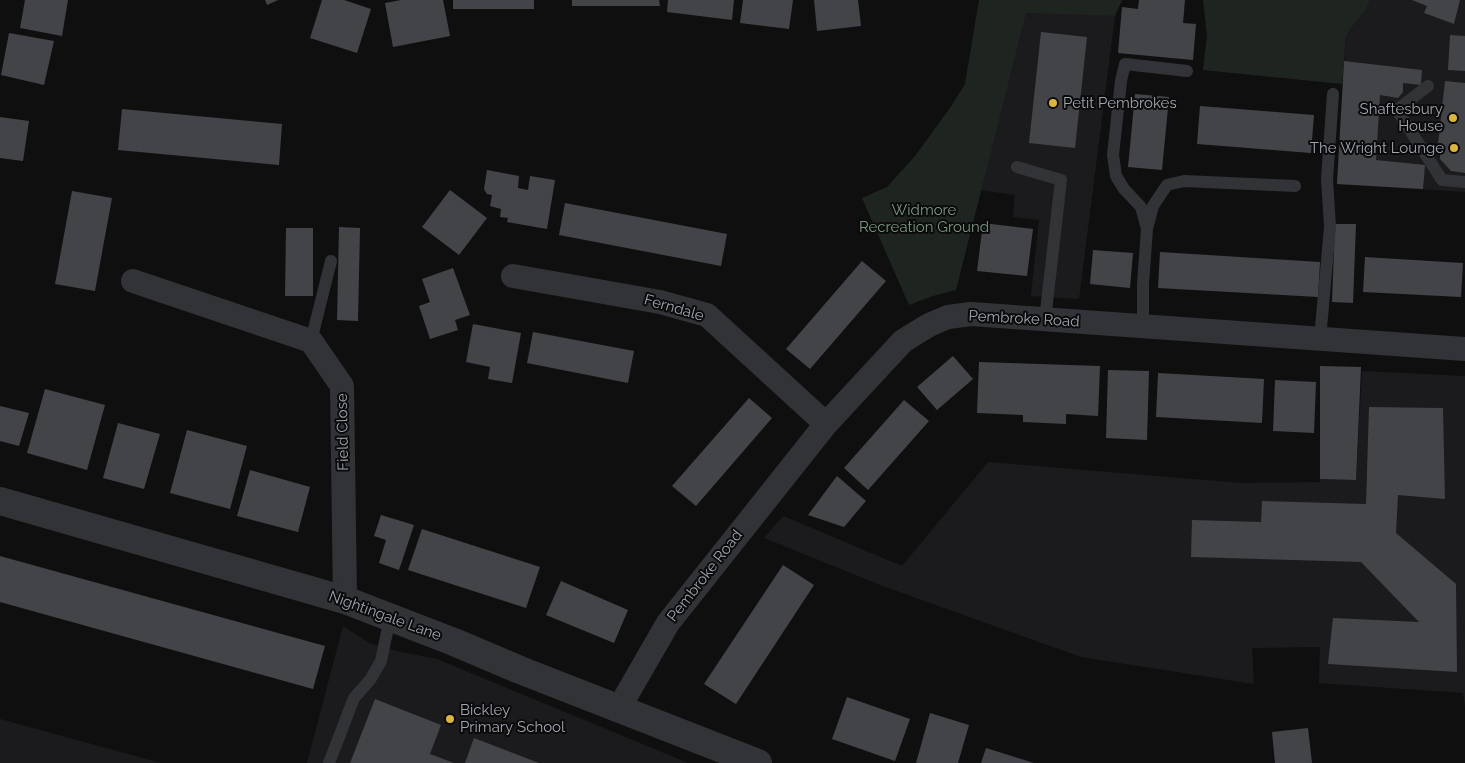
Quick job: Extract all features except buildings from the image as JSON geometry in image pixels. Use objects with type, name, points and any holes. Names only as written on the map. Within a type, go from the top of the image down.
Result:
[{"type":"street","name":"Ferndale","points":[[513,276],[660,302],[707,315],[826,424]]},
{"type":"street","points":[[133,281],[311,341]]},
{"type":"street","name":"Pembroke Road","points":[[619,708],[668,623],[826,424],[903,341],[929,325],[948,317],[971,314],[1465,349]]},
{"type":"street","name":"Field Close","points":[[311,341],[342,386],[345,600]]},
{"type":"street","name":"Nightingale Lane","points":[[0,501],[345,600],[758,763]]},
{"type":"lane","points":[[1147,229],[1141,207],[1124,189],[1116,176],[1112,155],[1125,64],[1187,71]]},
{"type":"lane","points":[[1428,86],[1397,110],[1442,180],[1465,182]]},
{"type":"lane","points":[[1320,339],[1330,227],[1327,179],[1334,94]]},
{"type":"lane","points":[[1017,167],[1061,180],[1045,320]]},
{"type":"lane","points":[[1143,327],[1143,284],[1147,229],[1153,206],[1167,185],[1184,180],[1295,186]]},
{"type":"lane","points":[[311,341],[331,261]]},
{"type":"lane","points":[[329,763],[354,698],[370,680],[381,661],[390,618]]},
{"type":"shaded area","points":[[1370,0],[1465,0],[1465,192],[1337,184],[1346,38],[1349,31],[1367,8]]},
{"type":"shaded area","name":"Petit Pembrokes","points":[[1026,12],[1115,16],[1079,299],[1031,296],[1039,220],[1013,217],[1015,195],[980,190]]},
{"type":"shaded area","points":[[1362,371],[1465,376],[1465,707],[1463,693],[1319,683],[1320,647],[1252,648],[1254,684],[1081,657],[883,586],[764,538],[783,516],[902,566],[988,462],[1241,483],[1320,482],[1320,479],[1356,480]]},
{"type":"shaded area","name":"Bickley Primary School","points":[[343,626],[369,643],[396,651],[437,659],[688,763],[307,763]]},
{"type":"shaded area","points":[[0,719],[161,763],[0,763]]},
{"type":"green space","name":"Widmore Recreation Ground","points":[[979,0],[1122,0],[1115,16],[1026,13],[956,290],[909,305],[862,198],[887,187],[915,156],[965,84]]},
{"type":"green space","points":[[1203,0],[1370,0],[1367,8],[1349,31],[1346,38],[1342,84],[1203,70],[1207,36]]},
{"type":"place","name":"Petit Pembrokes","points":[[1053,103]]},
{"type":"place","name":"Shaftesbury House","points":[[1453,118]]},
{"type":"place","name":"The Wright Lounge","points":[[1454,148]]},
{"type":"place","name":"Bickley Primary School","points":[[450,719]]}]
